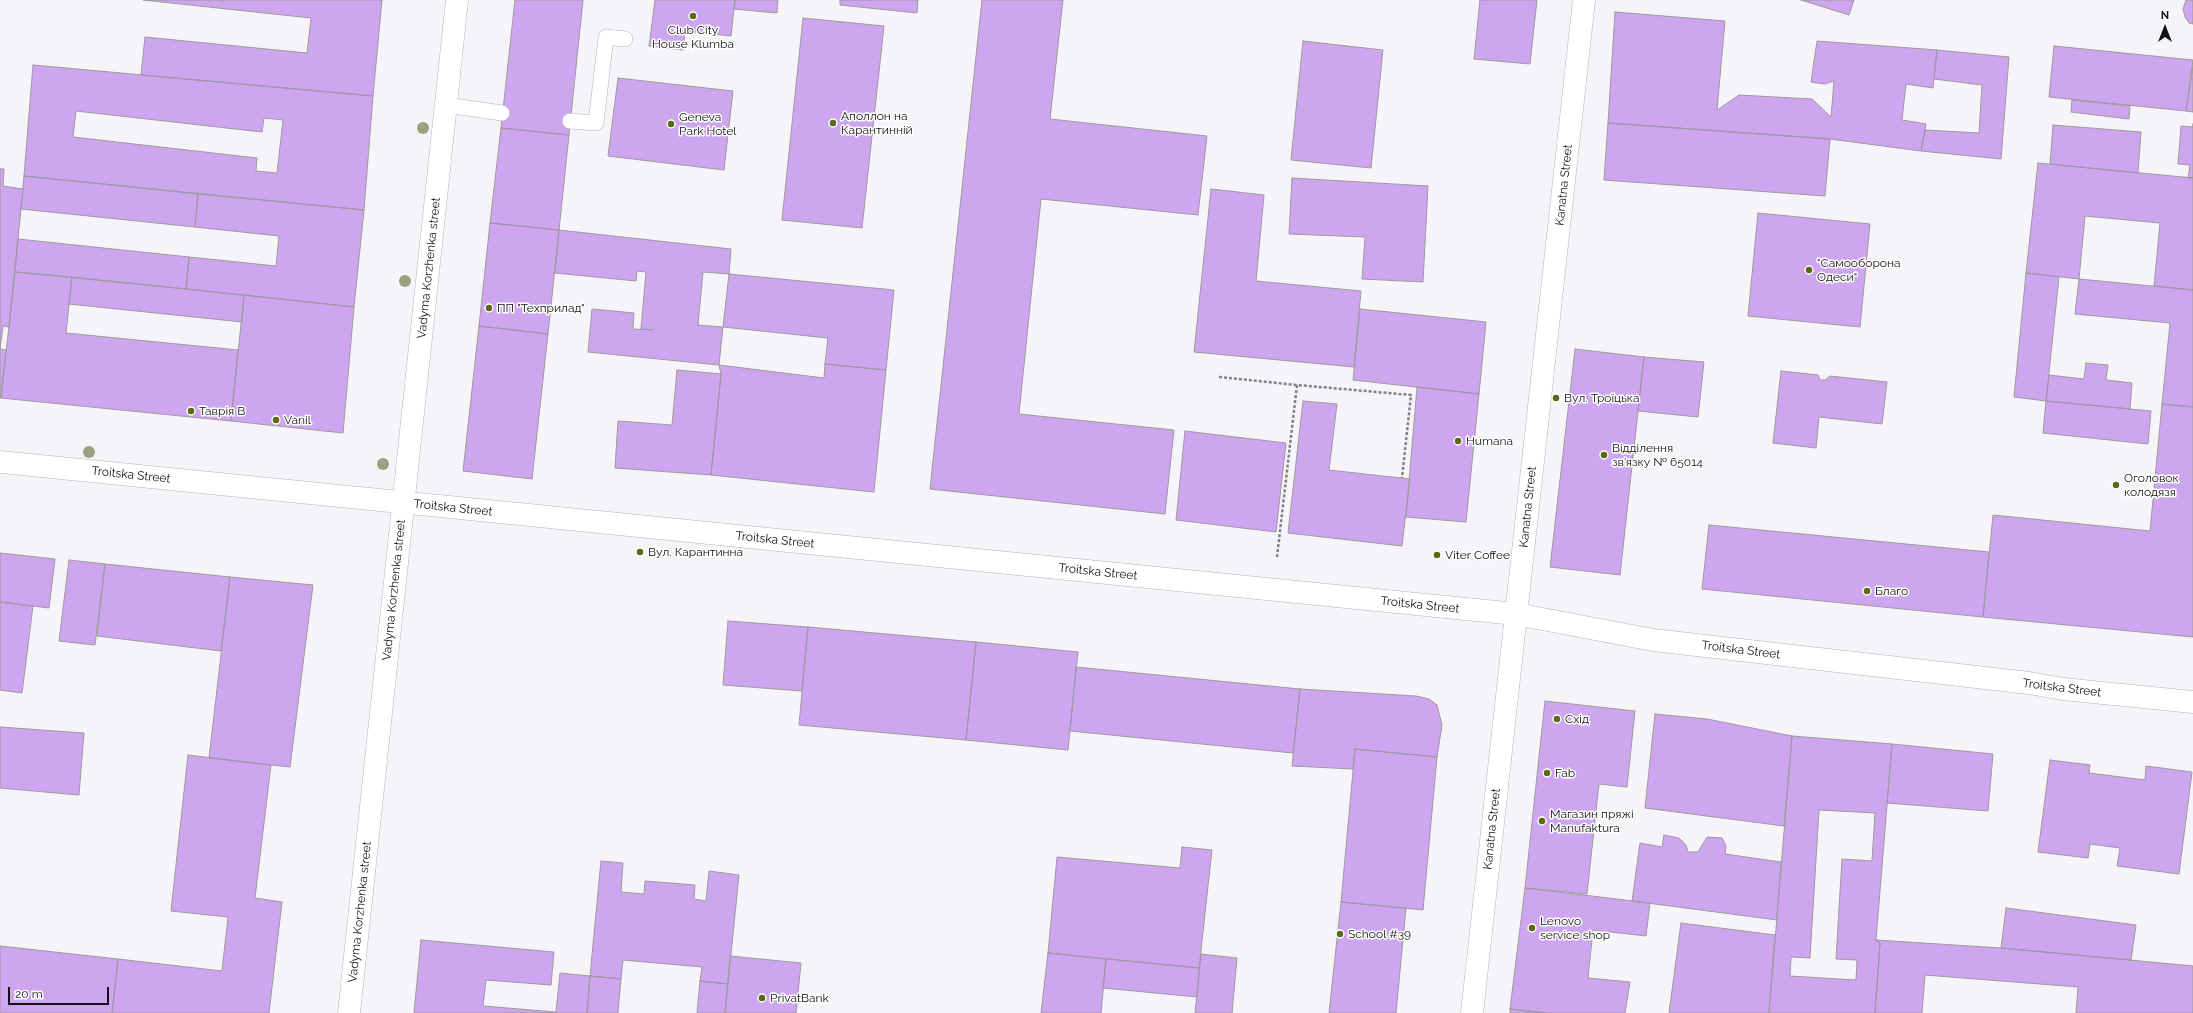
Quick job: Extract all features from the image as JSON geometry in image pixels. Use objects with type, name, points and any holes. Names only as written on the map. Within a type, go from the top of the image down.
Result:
[{"type":"street","name":"Vadyma Korzhenka street","points":[[350,1013],[457,0]]},
{"type":"street","name":"Kanatna Street","points":[[1472,1013],[1584,0]]},
{"type":"street","name":"Troitska Street","points":[[0,462],[1516,614],[1653,640],[2029,683],[2062,689],[2193,702]]},
{"type":"lane","points":[[570,121],[596,123],[606,37],[625,40]]},
{"type":"lane","points":[[446,105],[502,113]]},
{"type":"path","points":[[1219,378],[1411,395],[1402,478]]},
{"type":"path","points":[[1277,557],[1297,385]]},
{"type":"building","points":[[143,0],[382,0],[373,96],[141,75],[145,37],[307,53],[311,18]]},
{"type":"building","points":[[515,0],[583,0],[569,135],[501,128]]},
{"type":"building","name":"Club City House Klumba","points":[[655,0],[735,0],[731,36],[685,31],[683,50],[649,46]]},
{"type":"building","points":[[735,0],[778,0],[777,13],[734,9]]},
{"type":"building","points":[[840,0],[918,0],[917,13],[840,5]]},
{"type":"building","points":[[982,0],[1063,0],[1050,119],[1207,136],[1198,215],[1041,199],[1019,414],[1174,430],[1165,514],[930,489]]},
{"type":"building","points":[[1480,0],[1537,0],[1530,64],[1474,59]]},
{"type":"building","points":[[1801,0],[1854,0],[1849,15]]},
{"type":"building","points":[[2186,0],[2193,0],[2193,24],[2189,23],[2185,17],[2183,9]]},
{"type":"building","points":[[1615,12],[1725,21],[1717,110],[1739,95],[1812,99],[1831,117],[1834,81],[1824,84],[1811,82],[1817,41],[1937,50],[1933,88],[1906,84],[1902,120],[1926,124],[1921,151],[1830,139],[1608,123]]},
{"type":"building","name":"Аполлон на Карантинній","points":[[803,18],[884,26],[862,228],[782,220]]},
{"type":"building","points":[[1303,41],[1383,50],[1371,168],[1291,160]]},
{"type":"building","points":[[2054,46],[2193,60],[2186,111],[2049,97]]},
{"type":"building","points":[[1937,50],[2009,57],[2001,159],[1921,151],[1925,130],[1979,133],[1982,85],[1934,79]]},
{"type":"building","points":[[33,65],[373,96],[364,210],[24,176]],"holes":[[[76,111],[262,132],[264,118],[283,120],[277,173],[256,171],[257,158],[73,137]]]},
{"type":"building","points":[[2193,66],[2193,112],[2186,111]]},
{"type":"building","name":"Geneva Park Hotel","points":[[618,78],[733,91],[724,170],[608,156]]},
{"type":"building","points":[[2072,100],[2130,106],[2129,119],[2071,112]]},
{"type":"building","points":[[1608,123],[1830,139],[1825,196],[1604,180]]},
{"type":"building","points":[[2053,125],[2141,132],[2138,173],[2050,164]]},
{"type":"building","points":[[2181,126],[2193,127],[2193,178],[2188,178],[2190,165],[2178,164]]},
{"type":"building","points":[[501,128],[569,135],[559,230],[490,223]]},
{"type":"building","points":[[2038,163],[2193,178],[2193,290],[2154,286],[2160,223],[2085,216],[2079,279],[2026,273]]},
{"type":"building","points":[[0,169],[4,169],[3,186],[23,189],[9,327],[3,326],[0,349]]},
{"type":"building","points":[[24,176],[198,194],[195,227],[21,209]]},
{"type":"building","points":[[1292,178],[1428,186],[1423,282],[1362,279],[1365,237],[1289,234]]},
{"type":"building","points":[[1211,189],[1264,195],[1256,281],[1361,291],[1354,367],[1194,352]]},
{"type":"building","points":[[198,194],[364,210],[354,307],[186,289],[189,257],[276,266],[279,236],[195,227]]},
{"type":"building","name":"\"Самооборона Одеси\"","points":[[1758,213],[1870,224],[1860,327],[1748,316]]},
{"type":"building","points":[[490,223],[559,230],[548,334],[479,326]]},
{"type":"building","points":[[559,230],[731,249],[729,274],[703,272],[698,325],[723,327],[719,365],[588,352],[592,309],[634,313],[633,329],[653,330],[641,329],[646,272],[637,271],[636,281],[555,273]]},
{"type":"building","points":[[18,239],[189,257],[186,289],[15,272]]},
{"type":"building","points":[[15,272],[72,277],[66,333],[238,350],[231,421],[1,398]]},
{"type":"building","points":[[2026,273],[2059,277],[2046,401],[2014,397]]},
{"type":"building","points":[[729,274],[894,290],[886,370],[825,364],[828,338],[723,327]]},
{"type":"building","points":[[72,277],[244,295],[242,322],[69,304]]},
{"type":"building","points":[[2079,279],[2193,290],[2193,407],[2162,404],[2170,323],[2075,314]]},
{"type":"building","points":[[244,295],[354,307],[343,433],[231,421]]},
{"type":"building","points":[[1360,309],[1486,322],[1479,394],[1353,380]]},
{"type":"building","points":[[479,326],[548,334],[532,479],[463,471]]},
{"type":"building","points":[[0,349],[6,350],[1,398],[0,398]]},
{"type":"building","points":[[1575,349],[1644,357],[1620,575],[1550,567]]},
{"type":"building","points":[[1644,357],[1704,362],[1698,417],[1638,411]]},
{"type":"building","points":[[2086,363],[2108,365],[2106,380],[2132,383],[2130,409],[2046,401],[2049,375],[2084,379]]},
{"type":"building","points":[[825,364],[886,370],[874,492],[711,475],[721,374],[719,365],[824,378]]},
{"type":"building","points":[[677,370],[721,374],[711,475],[615,468],[618,421],[672,425]]},
{"type":"building","points":[[1781,371],[1818,375],[1820,380],[1825,380],[1830,376],[1887,382],[1882,424],[1819,417],[1816,448],[1773,443]]},
{"type":"building","points":[[1417,387],[1479,394],[1466,522],[1406,517]]},
{"type":"building","points":[[1303,401],[1337,404],[1329,470],[1410,479],[1402,546],[1288,533]]},
{"type":"building","points":[[2046,401],[2151,411],[2148,444],[2043,433]]},
{"type":"building","points":[[2162,404],[2193,407],[2193,637],[1983,617],[1993,515],[2150,531]]},
{"type":"building","points":[[1185,431],[1286,443],[1276,532],[1176,520]]},
{"type":"building","points":[[1709,525],[1989,552],[1983,617],[1702,589]]},
{"type":"building","points":[[0,553],[55,559],[49,608],[0,602]]},
{"type":"building","points":[[69,560],[105,564],[95,645],[59,641]]},
{"type":"building","points":[[105,564],[230,577],[221,651],[97,636]]},
{"type":"building","points":[[230,577],[313,585],[290,767],[209,758]]},
{"type":"building","points":[[0,602],[33,606],[22,693],[0,690]]},
{"type":"building","points":[[728,621],[808,627],[802,691],[723,685]]},
{"type":"building","points":[[808,627],[976,642],[966,740],[799,725]]},
{"type":"building","points":[[976,642],[1078,652],[1068,750],[966,740]]},
{"type":"building","points":[[1076,667],[1300,689],[1293,753],[1070,731]]},
{"type":"building","points":[[1300,689],[1416,696],[1429,699],[1437,705],[1442,725],[1437,757],[1355,749],[1353,769],[1292,766]]},
{"type":"building","points":[[1545,701],[1635,711],[1627,787],[1599,784],[1587,894],[1525,888]]},
{"type":"building","points":[[1655,714],[1707,719],[1792,736],[1784,826],[1645,808]]},
{"type":"building","points":[[0,727],[84,733],[79,795],[0,788]]},
{"type":"building","points":[[1792,736],[1892,744],[1876,940],[1880,943],[1875,1013],[1769,1013]],"holes":[[[1819,810],[1875,813],[1872,861],[1842,859],[1836,959],[1857,960],[1856,980],[1790,976],[1791,957],[1810,958]]]},
{"type":"building","points":[[1892,744],[1993,754],[1988,811],[1887,803]]},
{"type":"building","points":[[1355,749],[1437,757],[1423,910],[1341,902]]},
{"type":"building","points":[[188,755],[271,765],[255,898],[282,902],[269,1013],[112,1013],[118,959],[222,971],[228,917],[171,911]]},
{"type":"building","points":[[2050,760],[2090,765],[2089,773],[2145,780],[2146,766],[2192,772],[2179,874],[2117,866],[2120,848],[2090,844],[2088,858],[2038,852]]},
{"type":"building","points":[[1664,835],[1679,838],[1686,845],[1688,852],[1698,852],[1707,837],[1722,838],[1726,846],[1725,854],[1781,862],[1777,920],[1632,901],[1640,843],[1662,847]]},
{"type":"building","points":[[1182,847],[1212,850],[1199,968],[1048,953],[1057,857],[1180,868]]},
{"type":"building","points":[[601,861],[623,863],[621,892],[644,894],[645,881],[695,885],[694,899],[706,901],[709,871],[739,875],[728,984],[700,981],[702,967],[623,960],[621,979],[590,976]]},
{"type":"building","points":[[1525,888],[1650,903],[1646,936],[1593,930],[1588,978],[1630,982],[1625,1013],[1546,1013],[1510,1009]]},
{"type":"building","points":[[1341,902],[1406,908],[1396,1013],[1329,1013]]},
{"type":"building","points":[[2006,908],[2136,925],[2131,960],[2001,948]]},
{"type":"building","points":[[1681,923],[1775,935],[1769,1013],[1669,1013]]},
{"type":"building","points":[[421,940],[554,952],[551,985],[486,980],[483,1006],[556,1012],[560,973],[590,976],[587,1013],[414,1013]]},
{"type":"building","points":[[1876,940],[2001,948],[2193,966],[2193,1013],[2076,1013],[2078,987],[1925,975],[1922,1013],[1875,1013],[1880,943]]},
{"type":"building","points":[[0,946],[118,959],[112,1013],[0,1013]]},
{"type":"building","points":[[1048,953],[1106,959],[1101,1013],[1041,1013]]},
{"type":"building","points":[[1201,954],[1237,958],[1232,1013],[1195,1013]]},
{"type":"building","name":"PrivatBank","points":[[730,956],[801,963],[796,1013],[725,1013]]},
{"type":"building","points":[[1106,959],[1199,968],[1197,997],[1103,988]]},
{"type":"building","points":[[590,976],[621,979],[618,1013],[587,1013]]},
{"type":"building","points":[[700,981],[728,984],[725,1013],[697,1013]]},
{"type":"building","points":[[1510,1009],[1546,1013],[1510,1013]]},
{"type":"place","name":"Club City House Klumba","points":[[693,16]]},
{"type":"place","name":"Аполлон на Карантинній","points":[[833,123]]},
{"type":"place","name":"Geneva Park Hotel","points":[[671,124]]},
{"type":"place","name":"\"Самооборона Одеси\"","points":[[1809,270]]},
{"type":"place","name":"ПП \"Техприлад\"","points":[[489,308]]},
{"type":"place","name":"Вул. Троїцька","points":[[1556,398]]},
{"type":"place","name":"Таврія В","points":[[191,411]]},
{"type":"place","name":"Vanil","points":[[276,420]]},
{"type":"place","name":"Humana","points":[[1458,441]]},
{"type":"place","name":"Відділення зв'язку № 65014","points":[[1604,455]]},
{"type":"place","name":"Оголовок колодязя","points":[[2116,485]]},
{"type":"place","name":"Вул. Карантинна","points":[[640,552]]},
{"type":"place","name":"Viter Coffee","points":[[1437,555]]},
{"type":"place","name":"Благо","points":[[1867,591]]},
{"type":"place","name":"Схiд","points":[[1557,719]]},
{"type":"place","name":"Fab","points":[[1547,773]]},
{"type":"place","name":"Магазин пряжі Manufaktura","points":[[1542,821]]},
{"type":"place","name":"Lenovo service shop","points":[[1532,928]]},
{"type":"place","name":"School #39","points":[[1340,934]]},
{"type":"place","name":"PrivatBank","points":[[762,998]]}]
